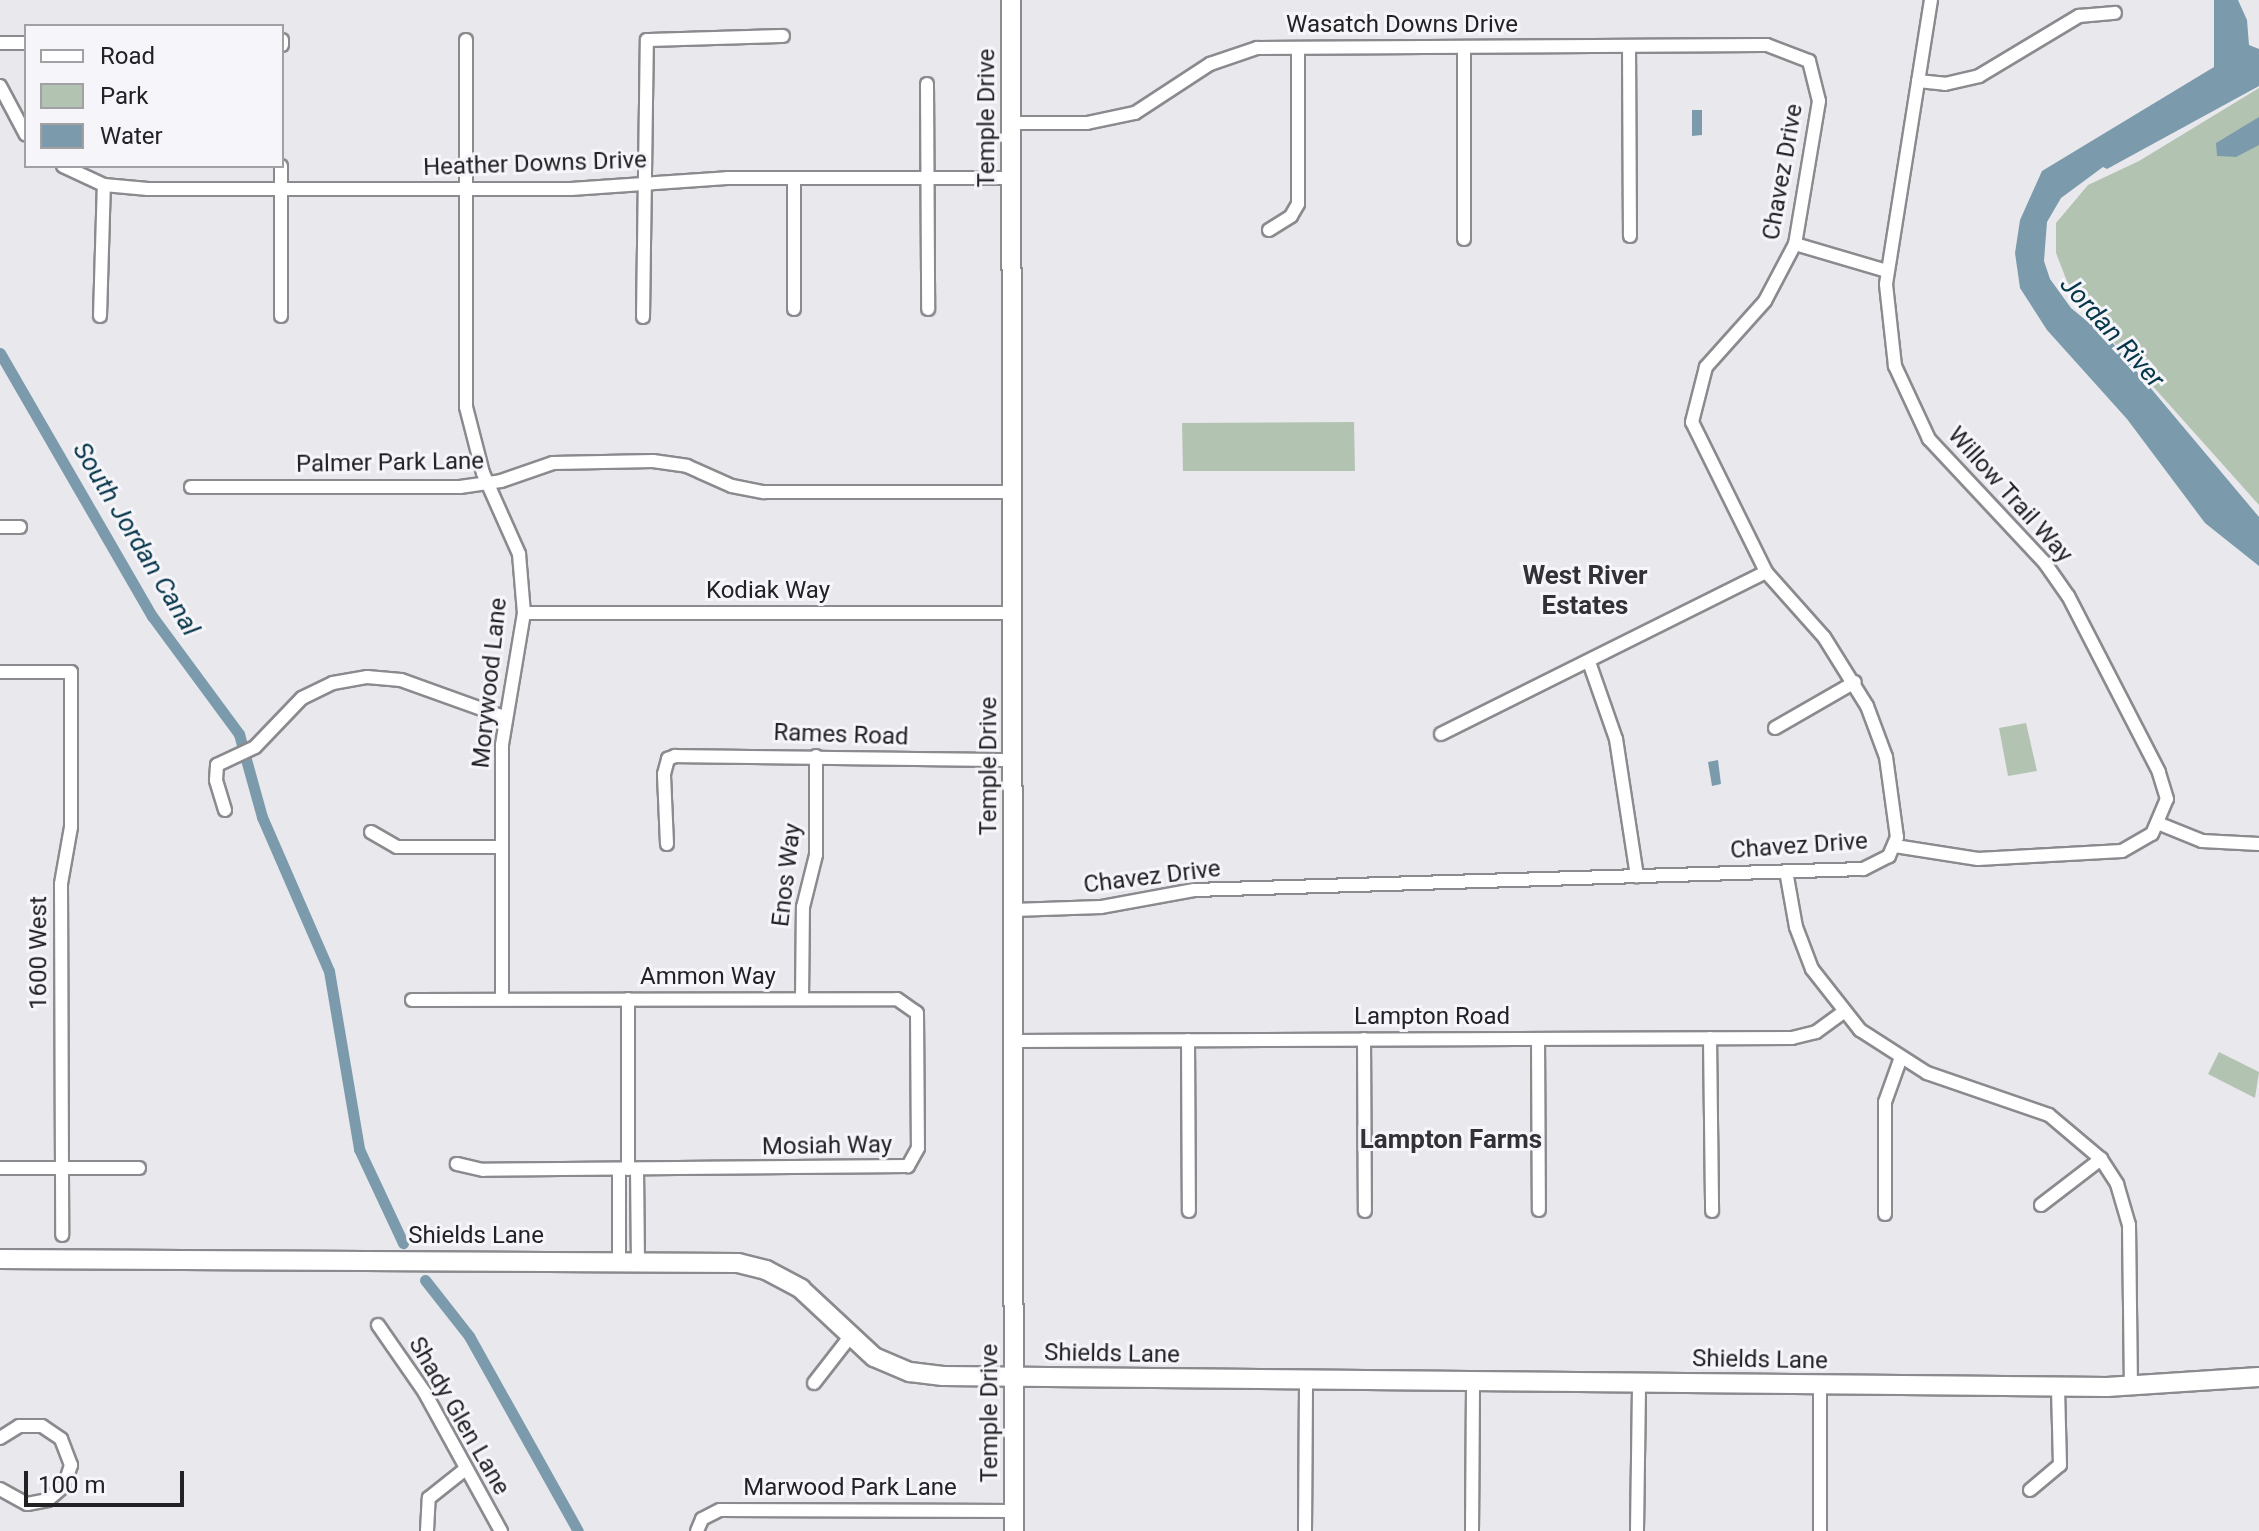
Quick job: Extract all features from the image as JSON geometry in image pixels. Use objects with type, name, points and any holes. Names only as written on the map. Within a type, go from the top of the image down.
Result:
[{"type":"main road","name":"Temple Drive","points":[[1011,0],[1014,1531]]},
{"type":"main road","name":"Shields Lane","points":[[0,1259],[724,1261],[766,1270],[811,1298],[849,1338],[886,1363],[923,1375],[2058,1387],[2131,1386],[2259,1377]]},
{"type":"street","name":"Willow Trail Way","points":[[1931,0],[1887,271],[1895,366],[1919,424],[2045,563],[2068,596],[2164,784],[2167,799],[2160,824]]},
{"type":"street","points":[[1918,81],[1945,84],[1979,76],[2079,16],[2115,13]]},
{"type":"street","points":[[643,317],[647,40],[783,36]]},
{"type":"street","name":"Morywood Lane","points":[[466,40],[466,407],[488,484],[519,554],[524,613],[520,657],[504,717],[502,999]]},
{"type":"street","points":[[0,43],[24,43]]},
{"type":"street","name":"Wasatch Downs Drive","points":[[1011,123],[1119,117],[1150,106],[1225,56],[1257,48],[1767,45],[1809,61]]},
{"type":"street","points":[[1629,46],[1630,236]]},
{"type":"street","points":[[1464,47],[1464,239]]},
{"type":"street","points":[[1269,230],[1291,216],[1298,204],[1298,48]]},
{"type":"street","name":"Chavez Drive","points":[[1013,910],[1101,907],[1194,890],[1873,867],[1895,846],[1896,812],[1886,757],[1855,682],[1766,572],[1696,435],[1692,414],[1706,367],[1765,301],[1795,244],[1819,101],[1809,61]]},
{"type":"street","points":[[927,84],[928,309]]},
{"type":"street","points":[[0,86],[24,131]]},
{"type":"street","name":"Heather Downs Drive","points":[[67,168],[104,185],[281,189],[466,189],[794,178],[1012,178]]},
{"type":"street","points":[[281,168],[281,316]]},
{"type":"street","points":[[794,178],[794,309]]},
{"type":"street","points":[[100,316],[104,185]]},
{"type":"street","points":[[1795,244],[1887,271]]},
{"type":"street","name":"Palmer Park Lane","points":[[191,487],[488,484],[553,463],[653,461],[687,466],[732,486],[764,492],[1012,492]]},
{"type":"street","points":[[0,527],[20,527]]},
{"type":"street","points":[[1441,734],[1766,572]]},
{"type":"street","name":"Kodiak Way","points":[[524,613],[1013,613]]},
{"type":"street","points":[[1589,662],[1616,739],[1637,876]]},
{"type":"street","name":"1600 West","points":[[0,672],[71,672],[71,827],[61,884],[62,1235]]},
{"type":"street","points":[[225,810],[215,773],[222,761],[245,753],[302,698],[350,679],[401,680],[504,717]]},
{"type":"street","points":[[1775,728],[1855,682]]},
{"type":"street","name":"Rames Road","points":[[667,844],[668,759],[816,756],[1013,760]]},
{"type":"street","name":"Enos Way","points":[[802,999],[803,907],[816,855],[816,756]]},
{"type":"street","points":[[1895,846],[1978,859],[2111,852],[2143,842],[2160,824],[2202,841],[2259,844]]},
{"type":"street","points":[[371,832],[397,847],[501,847]]},
{"type":"street","points":[[1786,871],[1803,948],[1842,1013],[1900,1060],[2049,1115],[2101,1159],[2117,1184],[2129,1225],[2131,1386]]},
{"type":"street","points":[[628,999],[628,1260]]},
{"type":"street","name":"Ammon Way","points":[[412,1000],[897,999],[912,1005]]},
{"type":"street","name":"Mosiah Way","points":[[628,1169],[908,1166],[918,1148],[918,1018],[912,1005]]},
{"type":"street","name":"Lampton Road","points":[[1014,1041],[1804,1036],[1842,1013]]},
{"type":"street","points":[[1710,1038],[1712,1211]]},
{"type":"street","points":[[1364,1039],[1365,1211]]},
{"type":"street","points":[[1538,1039],[1539,1210]]},
{"type":"street","points":[[1188,1040],[1189,1211]]},
{"type":"street","points":[[1885,1214],[1885,1102],[1900,1060]]},
{"type":"street","points":[[2041,1205],[2101,1159]]},
{"type":"street","points":[[457,1164],[483,1170],[628,1169]]},
{"type":"street","points":[[0,1168],[139,1168]]},
{"type":"street","points":[[628,1169],[628,1260]]},
{"type":"street","name":"Shady Glen Lane","points":[[378,1325],[425,1393],[463,1471],[501,1531]]},
{"type":"street","points":[[814,1383],[849,1338]]},
{"type":"street","points":[[1305,1531],[1306,1380]]},
{"type":"street","points":[[1472,1531],[1473,1381]]},
{"type":"street","points":[[1637,1531],[1639,1383]]},
{"type":"street","points":[[1820,1385],[1820,1531]]},
{"type":"street","points":[[2030,1490],[2060,1465],[2058,1387]]},
{"type":"street","points":[[0,1438],[19,1426],[42,1426],[61,1439],[69,1454],[69,1476],[57,1494],[38,1504],[0,1503]]},
{"type":"street","points":[[427,1531],[429,1498],[463,1471]]},
{"type":"street","points":[[0,1489],[16,1502]]},
{"type":"street","name":"Marwood Park Lane","points":[[697,1531],[702,1519],[720,1510],[1014,1511]]},
{"type":"green space","points":[[2259,88],[2259,505],[2073,297],[2056,253],[2056,223],[2088,185],[2139,161]]},
{"type":"green space","points":[[1354,422],[1355,471],[1183,471],[1182,423]]},
{"type":"green space","points":[[2026,723],[2037,771],[2008,776],[1999,728]]},
{"type":"green space","points":[[2219,1052],[2259,1072],[2255,1098],[2208,1074]]},
{"type":"water","points":[[2214,0],[2238,0],[2247,20],[2249,45],[2259,49],[2259,86],[2107,169],[2103,167],[2061,198],[2047,222],[2044,261],[2050,279],[2071,308],[2111,341],[2259,517],[2259,566],[2205,523],[2127,419],[2047,330],[2020,288],[2015,253],[2020,220],[2042,171],[2214,67]]},
{"type":"water","points":[[1692,110],[1702,110],[1702,135],[1692,136]]},
{"type":"water","points":[[2259,117],[2259,145],[2236,157],[2217,156],[2216,143]]},
{"type":"water","points":[[1718,760],[1721,784],[1712,786],[1708,762]]},
{"type":"waterway","name":"South Jordan Canal","points":[[0,353],[152,616],[239,734],[262,817],[329,971],[359,1149],[403,1243]]},
{"type":"waterway","name":"South Jordan Canal","points":[[425,1280],[469,1336],[578,1531]]},
{"type":"district","name":"West River Estates","points":[[1585,591]]},
{"type":"district","name":"Lampton Farms","points":[[1451,1140]]},
{"type":"water label","name":"Jordan River","points":[[2112,332]]}]
